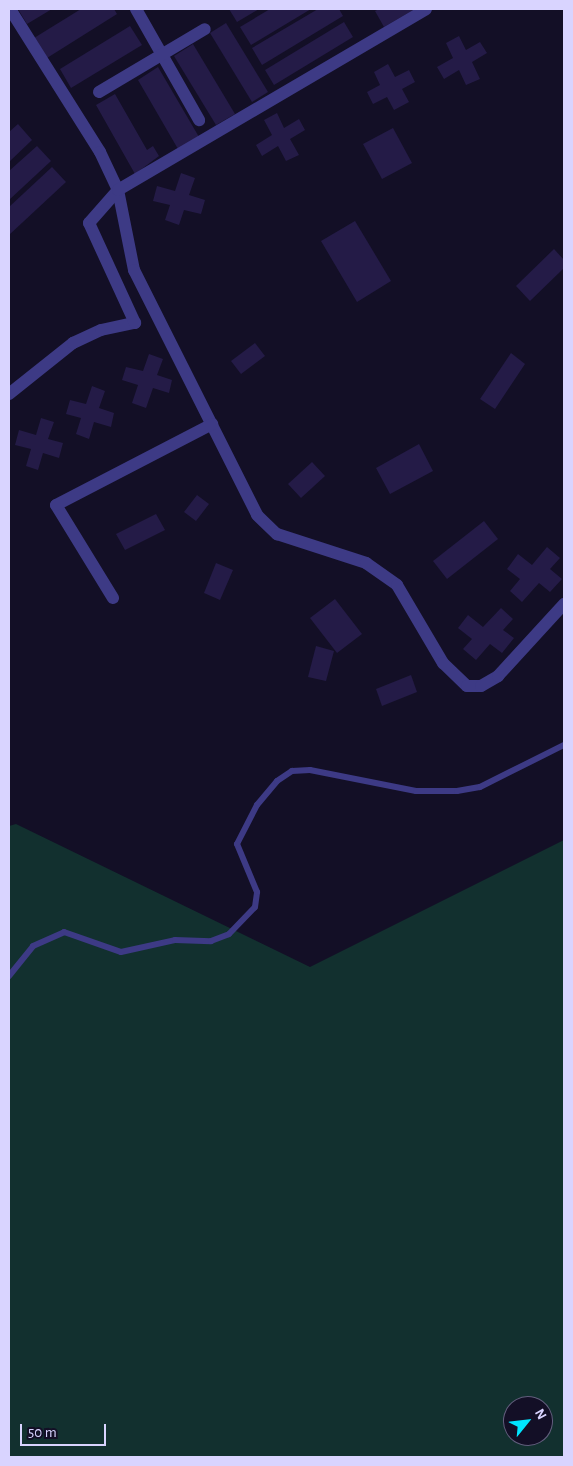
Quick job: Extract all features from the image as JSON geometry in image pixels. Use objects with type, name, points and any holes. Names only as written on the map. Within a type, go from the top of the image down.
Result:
[{"type":"street","points":[[10,9],[100,152],[118,190],[134,270],[257,515],[277,534],[366,563],[397,586],[443,663],[467,686],[481,686],[498,676],[564,604]]},
{"type":"street","points":[[136,9],[199,120]]},
{"type":"street","points":[[9,394],[73,343],[101,330],[135,323],[89,223],[118,190],[426,9]]},
{"type":"street","points":[[99,92],[204,29]]},
{"type":"street","points":[[113,598],[56,505],[212,424]]},
{"type":"lane","points":[[9,976],[33,946],[64,932],[121,952],[175,940],[211,941],[229,934],[255,907],[257,892],[237,844],[257,805],[277,781],[292,771],[310,770],[416,792],[457,791],[480,787],[564,745]]},
{"type":"green space","points":[[16,824],[310,967],[564,840],[564,1457],[9,1457],[9,826]]},
{"type":"building","points":[[18,9],[52,9],[27,24]]},
{"type":"building","points":[[81,9],[114,9],[117,14],[47,58],[34,38]]},
{"type":"building","points":[[229,9],[259,9],[237,22]]},
{"type":"building","points":[[270,9],[311,9],[251,45],[240,27]]},
{"type":"building","points":[[318,9],[339,9],[343,16],[262,65],[252,48]]},
{"type":"building","points":[[379,9],[415,9],[384,27],[375,11]]},
{"type":"building","points":[[344,22],[353,37],[274,85],[265,70]]},
{"type":"building","points":[[226,23],[268,92],[252,102],[210,33]]},
{"type":"building","points":[[130,26],[142,45],[71,88],[60,69]]},
{"type":"building","points":[[459,36],[466,50],[480,42],[487,53],[472,62],[480,79],[466,85],[459,70],[444,79],[437,67],[453,58],[446,43]]},
{"type":"building","points":[[193,44],[235,114],[216,125],[174,56]]},
{"type":"building","points":[[388,64],[395,77],[409,70],[415,82],[402,89],[409,102],[394,110],[387,97],[373,104],[367,92],[380,85],[374,72]]},
{"type":"building","points":[[158,67],[199,137],[178,149],[138,80]]},
{"type":"building","points":[[115,94],[147,150],[153,146],[159,156],[135,174],[96,105]]},
{"type":"building","points":[[277,113],[284,128],[299,119],[305,130],[290,139],[299,155],[286,161],[278,146],[262,156],[256,145],[272,135],[264,120]]},
{"type":"building","points":[[18,124],[32,140],[9,162],[9,132]]},
{"type":"building","points":[[393,128],[412,163],[382,179],[363,144]]},
{"type":"building","points":[[37,146],[51,161],[9,200],[9,171]]},
{"type":"building","points":[[52,167],[66,182],[9,235],[9,207]]},
{"type":"building","points":[[181,173],[195,178],[189,195],[205,200],[201,214],[184,210],[179,225],[165,220],[170,205],[153,201],[157,186],[175,191]]},
{"type":"building","points":[[355,221],[391,281],[357,302],[321,241]]},
{"type":"building","points":[[554,249],[564,260],[564,268],[530,301],[516,286]]},
{"type":"building","points":[[255,343],[265,356],[241,374],[231,361]]},
{"type":"building","points":[[511,353],[525,364],[495,409],[480,399]]},
{"type":"building","points":[[149,354],[163,359],[157,375],[172,380],[169,393],[153,388],[146,408],[132,403],[138,385],[122,380],[126,367],[143,371]]},
{"type":"building","points":[[92,386],[105,391],[99,408],[114,413],[111,427],[94,422],[89,439],[76,434],[81,418],[66,414],[70,400],[86,404]]},
{"type":"building","points":[[41,418],[54,422],[48,439],[63,443],[59,458],[43,453],[38,470],[26,466],[31,449],[15,445],[19,430],[36,435]]},
{"type":"building","points":[[419,444],[433,471],[390,494],[376,468]]},
{"type":"building","points":[[312,462],[325,476],[301,498],[288,484]]},
{"type":"building","points":[[197,495],[209,504],[196,521],[184,512]]},
{"type":"building","points":[[156,514],[165,530],[125,550],[116,534]]},
{"type":"building","points":[[484,521],[498,539],[447,579],[433,561]]},
{"type":"building","points":[[547,547],[560,558],[550,569],[562,579],[550,592],[539,583],[522,602],[510,591],[520,579],[507,569],[518,554],[532,565]]},
{"type":"building","points":[[216,563],[233,570],[220,600],[204,593]]},
{"type":"building","points":[[335,599],[362,634],[337,653],[310,618]]},
{"type":"building","points":[[501,608],[513,619],[503,630],[514,638],[502,653],[490,644],[476,660],[463,649],[472,639],[458,628],[468,615],[483,627]]},
{"type":"building","points":[[316,646],[334,651],[326,681],[308,677]]},
{"type":"building","points":[[411,675],[417,692],[382,706],[376,689]]}]
